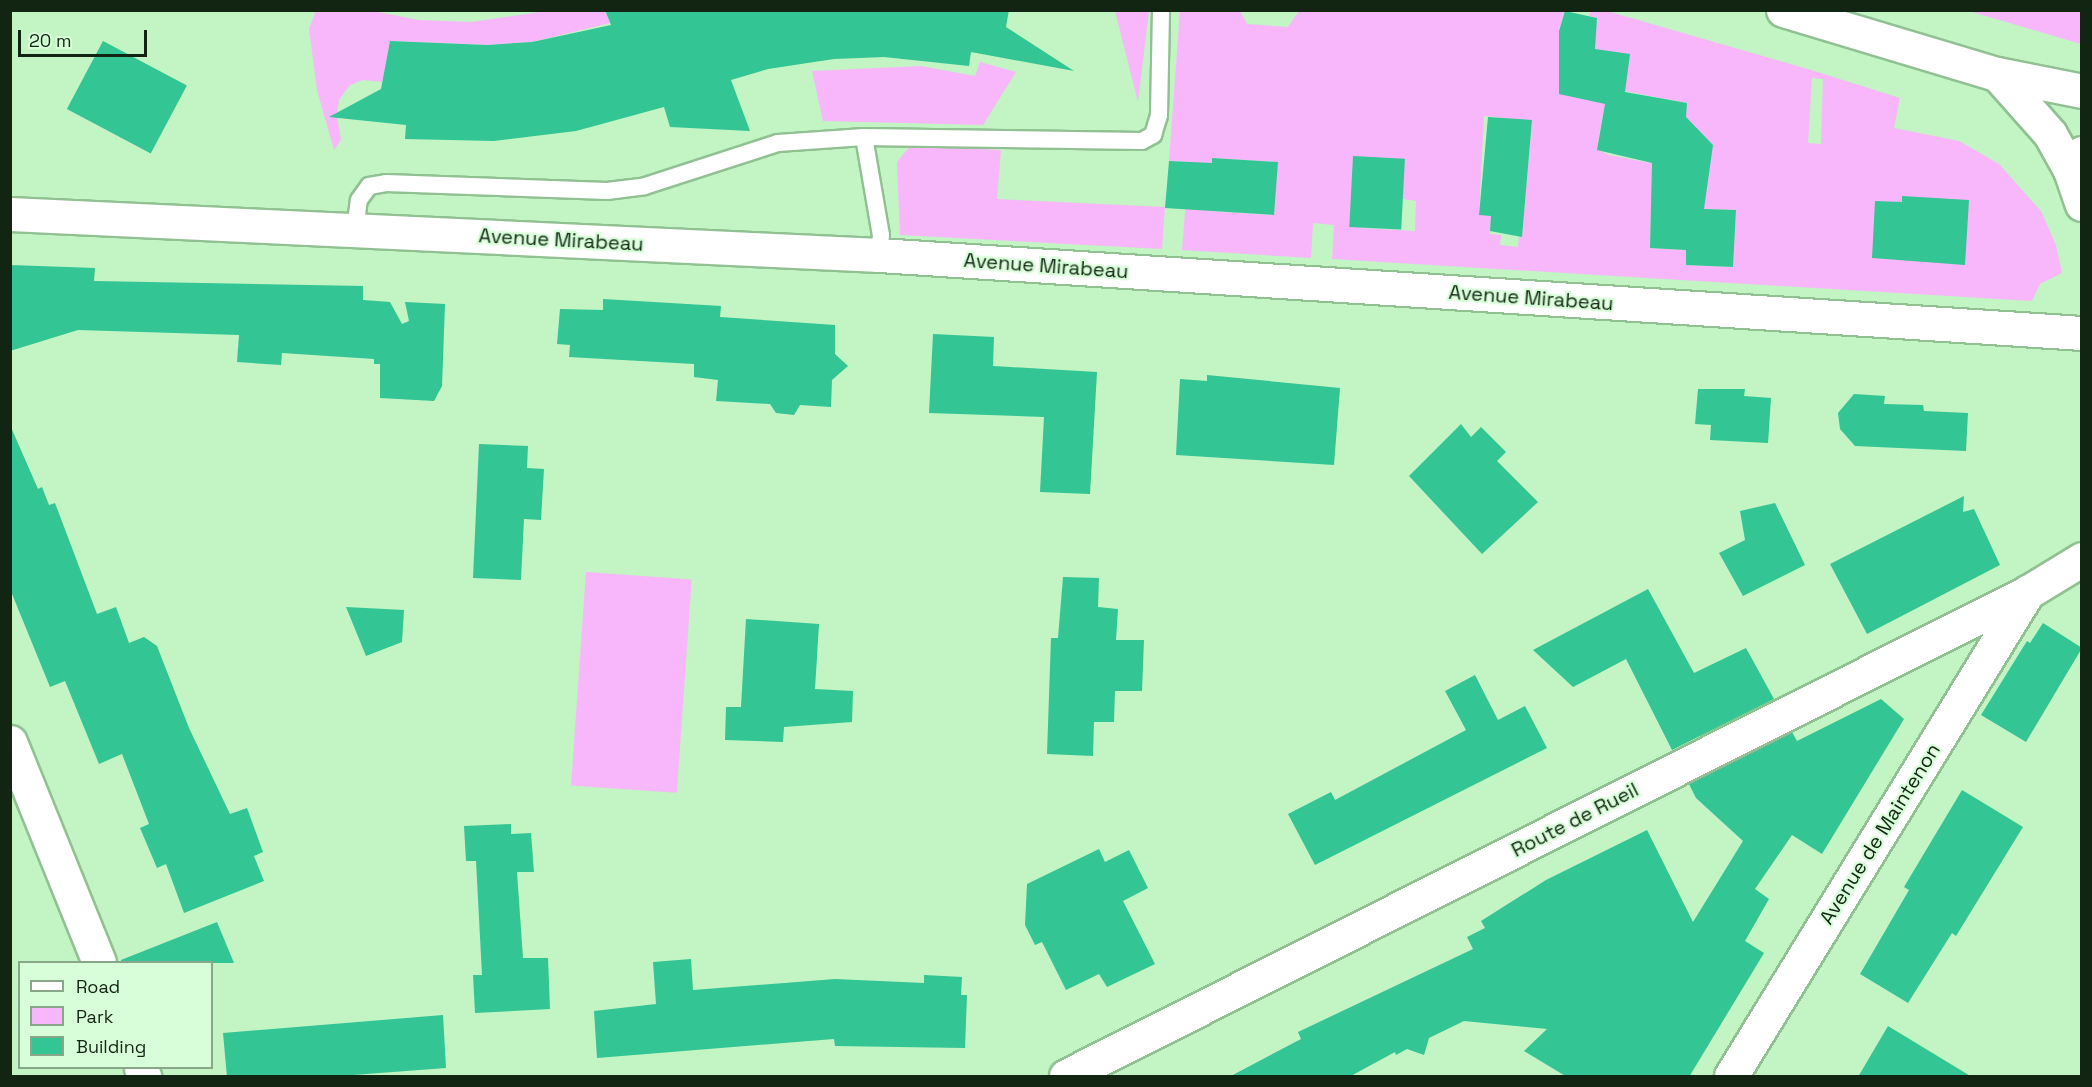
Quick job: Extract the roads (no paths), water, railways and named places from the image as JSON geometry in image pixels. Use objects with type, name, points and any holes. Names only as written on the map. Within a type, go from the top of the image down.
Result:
[{"type":"street","points":[[1783,10],[1997,74],[2082,91]]},
{"type":"street","points":[[1997,74],[2076,162],[2082,204]]},
{"type":"street","name":"Avenue Mirabeau","points":[[10,214],[879,255],[2082,333]]},
{"type":"street","name":"Route de Rueil","points":[[1066,1077],[2028,592],[2079,552]]},
{"type":"street","name":"Avenue de Maintenon","points":[[1731,1077],[2028,592]]},
{"type":"street","points":[[10,742],[98,961]]},
{"type":"lane","points":[[356,231],[359,200],[369,186],[377,184],[607,191],[645,186],[778,143],[864,137],[1142,141],[1153,135],[1159,115],[1161,10]]},
{"type":"lane","points":[[864,137],[881,235],[879,255]]}]
